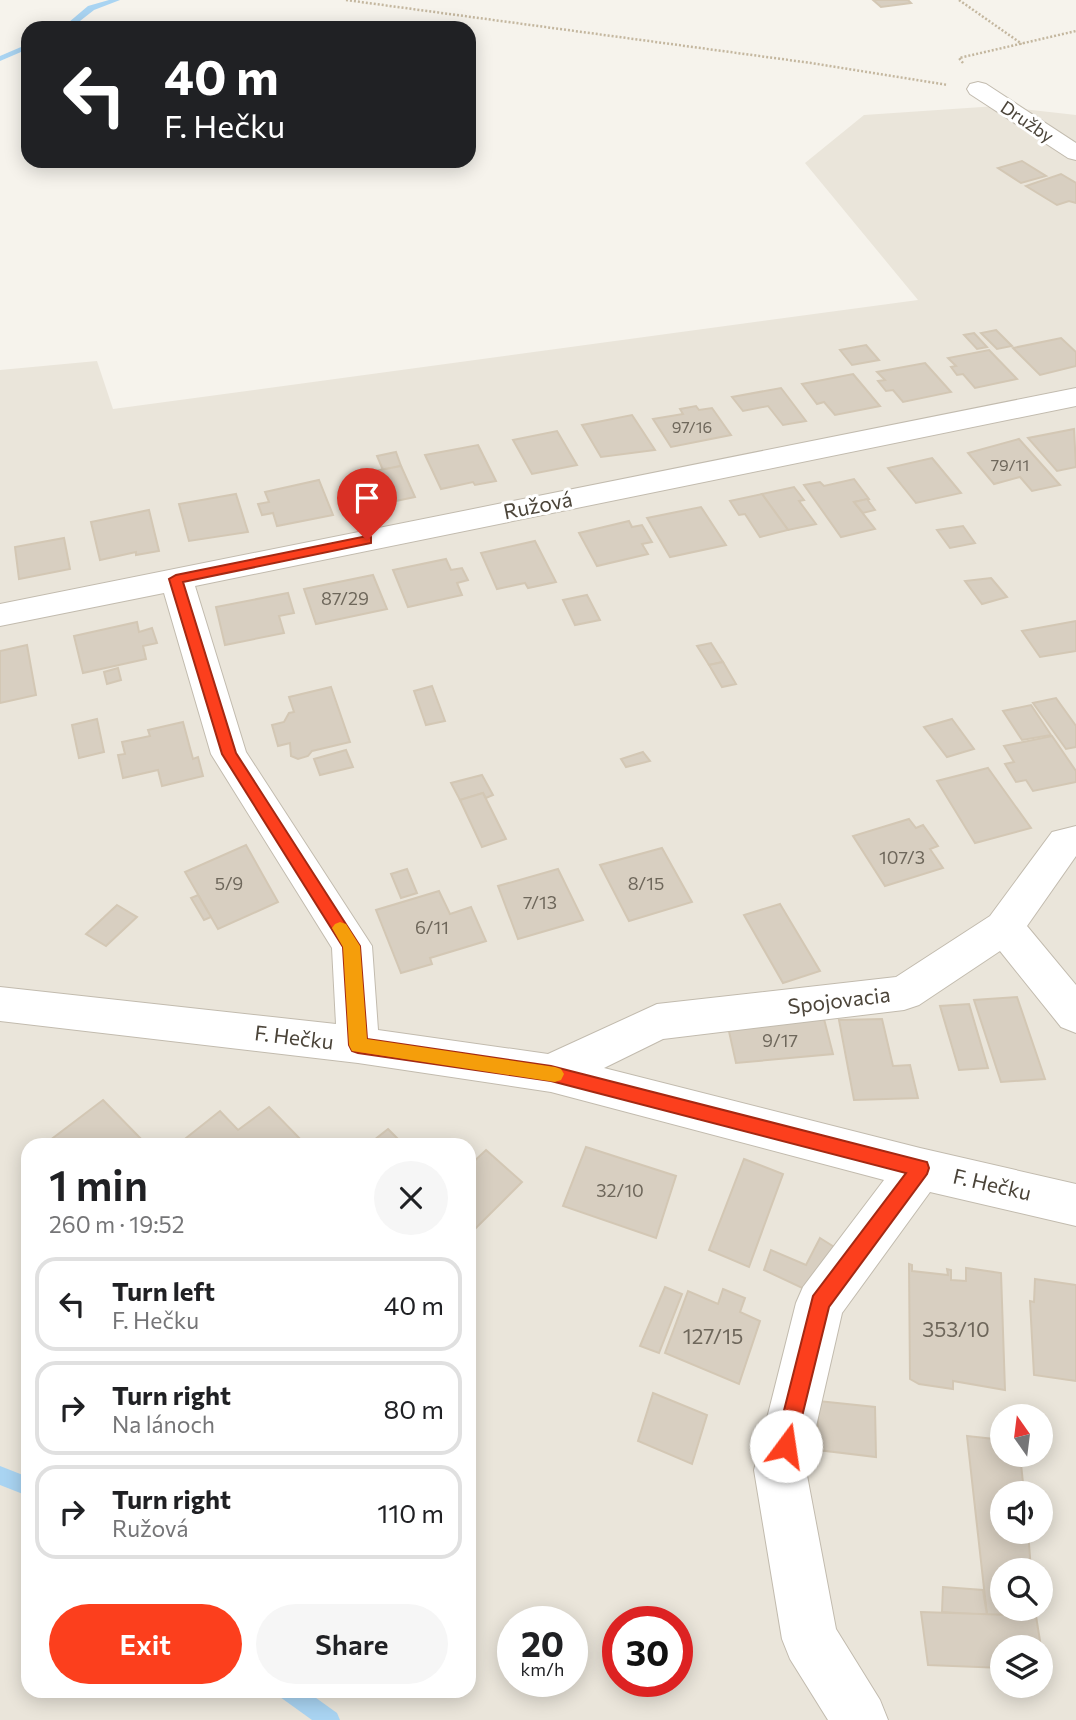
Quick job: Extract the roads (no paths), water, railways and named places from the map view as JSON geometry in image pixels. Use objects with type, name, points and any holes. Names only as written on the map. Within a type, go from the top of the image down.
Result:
[{"type":"street","name":"Družby","points":[[978,89],[1076,153]]},
{"type":"street","name":"Ružová","points":[[0,615],[1076,397]]},
{"type":"street","points":[[176,579],[229,754],[352,946],[358,1045]]},
{"type":"street","name":"Spojovacia","points":[[551,1073],[657,1022],[904,993],[1004,927],[1065,842],[1076,841]]},
{"type":"street","points":[[1004,927],[1076,1015]]},
{"type":"street","name":"F. Hečku","points":[[0,1004],[358,1045],[551,1073],[920,1168],[1076,1205]]},
{"type":"street","points":[[860,1720],[810,1639],[780,1470],[820,1303],[920,1168]]},
{"type":"waterway","points":[[75,21],[91,8],[116,0]]},
{"type":"waterway","points":[[0,59],[21,49]]},
{"type":"waterway","points":[[0,1475],[21,1484]]},
{"type":"waterway","points":[[298,1698],[330,1720]]}]
